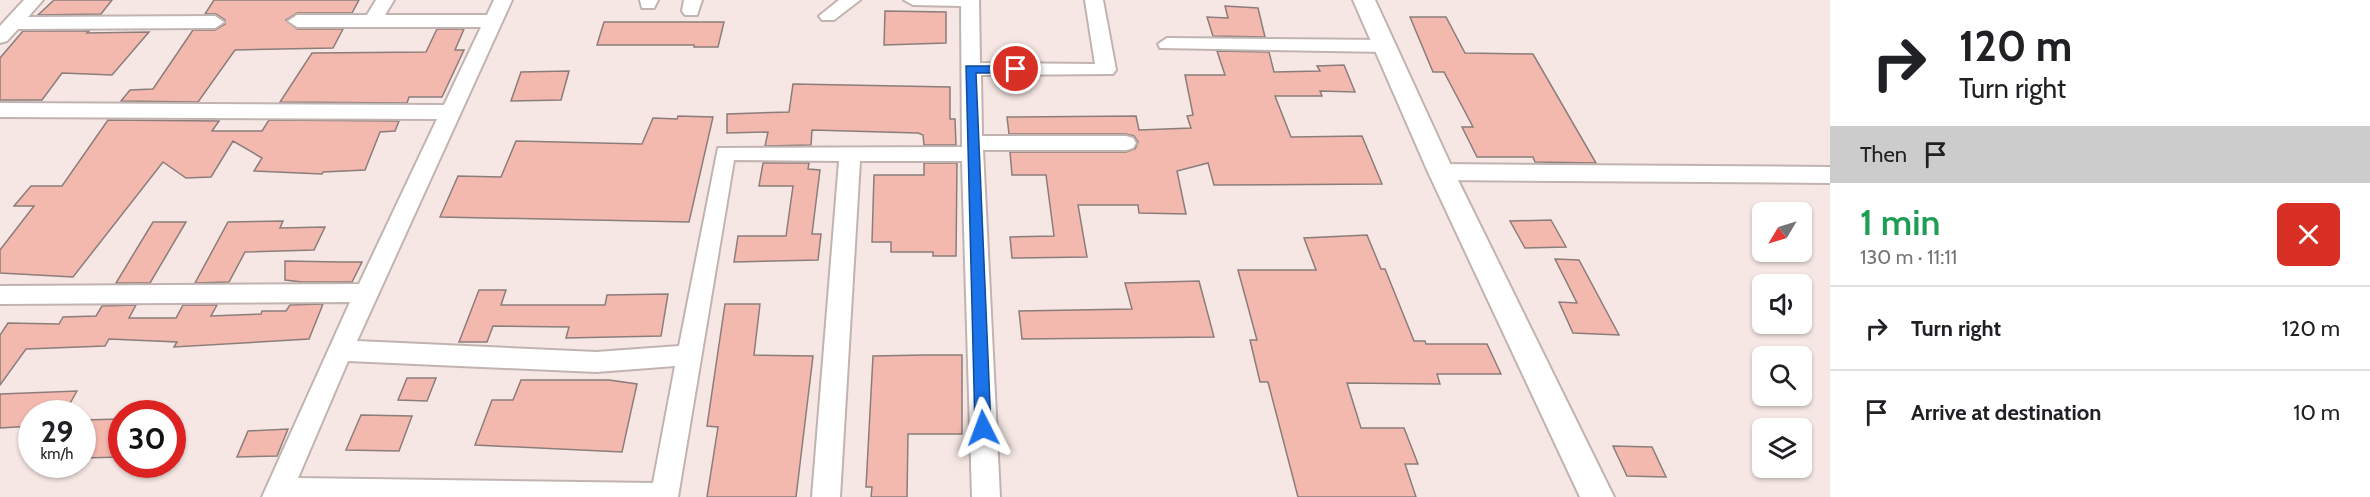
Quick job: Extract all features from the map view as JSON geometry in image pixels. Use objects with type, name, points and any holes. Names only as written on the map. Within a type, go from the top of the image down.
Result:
[{"type":"street","points":[[6,30],[34,0]]},
{"type":"street","points":[[374,21],[385,0]]},
{"type":"street","points":[[503,0],[366,293],[278,494],[664,496],[725,153],[850,153],[1126,143]]},
{"type":"street","points":[[828,16],[851,0]]},
{"type":"street","points":[[914,0],[970,0],[972,148],[986,497]]},
{"type":"street","points":[[970,69],[1106,70],[1094,0]]},
{"type":"street","points":[[1364,0],[1441,172],[1598,497]]},
{"type":"street","points":[[297,21],[493,21]]},
{"type":"street","points":[[6,30],[215,22]]},
{"type":"street","points":[[1167,44],[1385,46]]},
{"type":"street","points":[[0,110],[451,112]]},
{"type":"street","points":[[826,497],[850,153]]},
{"type":"street","points":[[1441,172],[1830,175]]},
{"type":"street","points":[[0,295],[366,293]]},
{"type":"street","points":[[341,351],[596,362],[689,356]]},
{"type":"building","points":[[54,0],[112,0],[101,14],[38,15]]},
{"type":"building","points":[[214,0],[359,0],[352,13],[297,13],[286,20],[297,29],[343,29],[333,48],[235,50],[198,102],[121,101],[130,90],[153,89],[193,30],[215,30],[225,24],[225,20],[216,14],[205,14]]},
{"type":"building","points":[[1225,6],[1258,8],[1265,37],[1213,36],[1207,17],[1228,18]]},
{"type":"building","points":[[885,11],[946,12],[946,43],[884,45]]},
{"type":"building","points":[[1410,17],[1446,17],[1465,53],[1533,54],[1596,163],[1535,162],[1533,157],[1477,157],[1462,127],[1473,127],[1444,72],[1433,72]]},
{"type":"building","points":[[604,22],[724,22],[718,47],[694,47],[694,45],[597,45]]},
{"type":"building","points":[[437,29],[464,29],[455,50],[464,50],[442,97],[409,97],[407,103],[280,102],[312,53],[426,52]]},
{"type":"building","points":[[23,31],[149,32],[112,75],[62,73],[42,100],[0,100],[0,58]]},
{"type":"building","points":[[1217,51],[1269,52],[1274,72],[1320,71],[1317,66],[1344,65],[1355,92],[1320,91],[1322,96],[1275,96],[1291,137],[1362,136],[1382,184],[1214,185],[1208,163],[1177,171],[1186,214],[1139,213],[1138,205],[1078,205],[1087,257],[1012,258],[1010,237],[1054,236],[1046,175],[1012,175],[1010,152],[1126,152],[1135,149],[1138,142],[1134,136],[1126,134],[1009,134],[1007,117],[1136,116],[1139,130],[1191,128],[1187,116],[1193,115],[1185,75],[1225,75]]},
{"type":"building","points":[[569,71],[561,100],[511,101],[521,72]]},
{"type":"building","points":[[793,84],[950,87],[950,119],[955,119],[956,145],[924,145],[923,135],[918,133],[812,130],[811,145],[765,146],[768,132],[727,133],[727,114],[789,112]]},
{"type":"building","points":[[678,116],[713,117],[689,222],[440,217],[458,176],[501,177],[516,141],[642,144],[653,118],[677,119]]},
{"type":"building","points":[[108,120],[219,121],[212,131],[262,131],[269,120],[399,121],[395,131],[380,132],[365,170],[323,172],[322,174],[254,171],[262,158],[233,141],[211,177],[186,178],[163,162],[73,277],[0,273],[0,250],[34,206],[14,206],[31,186],[62,186]]},
{"type":"building","points":[[763,163],[809,163],[808,169],[820,170],[812,234],[821,234],[818,260],[734,262],[738,236],[786,236],[793,186],[759,186]]},
{"type":"building","points":[[924,163],[957,163],[956,256],[933,256],[933,252],[891,252],[891,242],[872,242],[874,175],[924,175]]},
{"type":"building","points":[[1551,220],[1566,247],[1525,248],[1510,221]]},
{"type":"building","points":[[283,221],[280,228],[325,227],[314,250],[245,252],[229,282],[195,283],[228,222]]},
{"type":"building","points":[[153,222],[186,222],[150,283],[116,283]]},
{"type":"building","points":[[1367,235],[1381,269],[1385,269],[1414,341],[1425,341],[1426,344],[1487,344],[1501,374],[1437,374],[1440,384],[1347,383],[1361,428],[1404,428],[1418,464],[1405,464],[1416,497],[1298,497],[1268,382],[1260,382],[1250,340],[1257,340],[1238,270],[1316,270],[1304,238]]},
{"type":"building","points":[[1555,259],[1579,260],[1619,335],[1573,333],[1559,302],[1577,303]]},
{"type":"building","points":[[285,261],[362,262],[352,282],[302,282],[285,280]]},
{"type":"building","points":[[1199,281],[1214,337],[1022,339],[1019,311],[1132,309],[1125,283]]},
{"type":"building","points":[[479,290],[506,290],[501,305],[605,305],[607,295],[668,294],[661,336],[566,338],[569,327],[493,326],[487,342],[459,342]]},
{"type":"building","points":[[323,304],[309,339],[174,347],[177,342],[109,339],[105,346],[26,349],[0,385],[0,335],[8,323],[59,324],[63,317],[96,316],[102,306],[136,305],[129,318],[176,318],[183,305],[217,305],[211,316],[261,314],[262,311],[286,311],[290,305]]},
{"type":"building","points":[[725,304],[760,304],[754,355],[813,356],[796,497],[707,497],[718,427],[707,426]]},
{"type":"building","points":[[962,355],[962,434],[908,434],[907,497],[871,497],[872,487],[866,487],[873,356]]},
{"type":"building","points":[[407,378],[436,378],[427,401],[398,400]]},
{"type":"building","points":[[521,380],[609,380],[637,384],[622,452],[475,445],[492,400],[513,400]]},
{"type":"building","points":[[77,391],[72,400],[18,400],[18,427],[0,428],[0,394]]},
{"type":"building","points":[[361,415],[412,416],[399,451],[346,450]]},
{"type":"building","points":[[108,419],[108,457],[96,458],[96,420]]},
{"type":"building","points":[[288,429],[277,456],[237,457],[248,431]]},
{"type":"building","points":[[1613,446],[1652,447],[1666,477],[1627,476]]},
{"type":"route","points":[[983,428],[970,69],[1016,69]]}]
